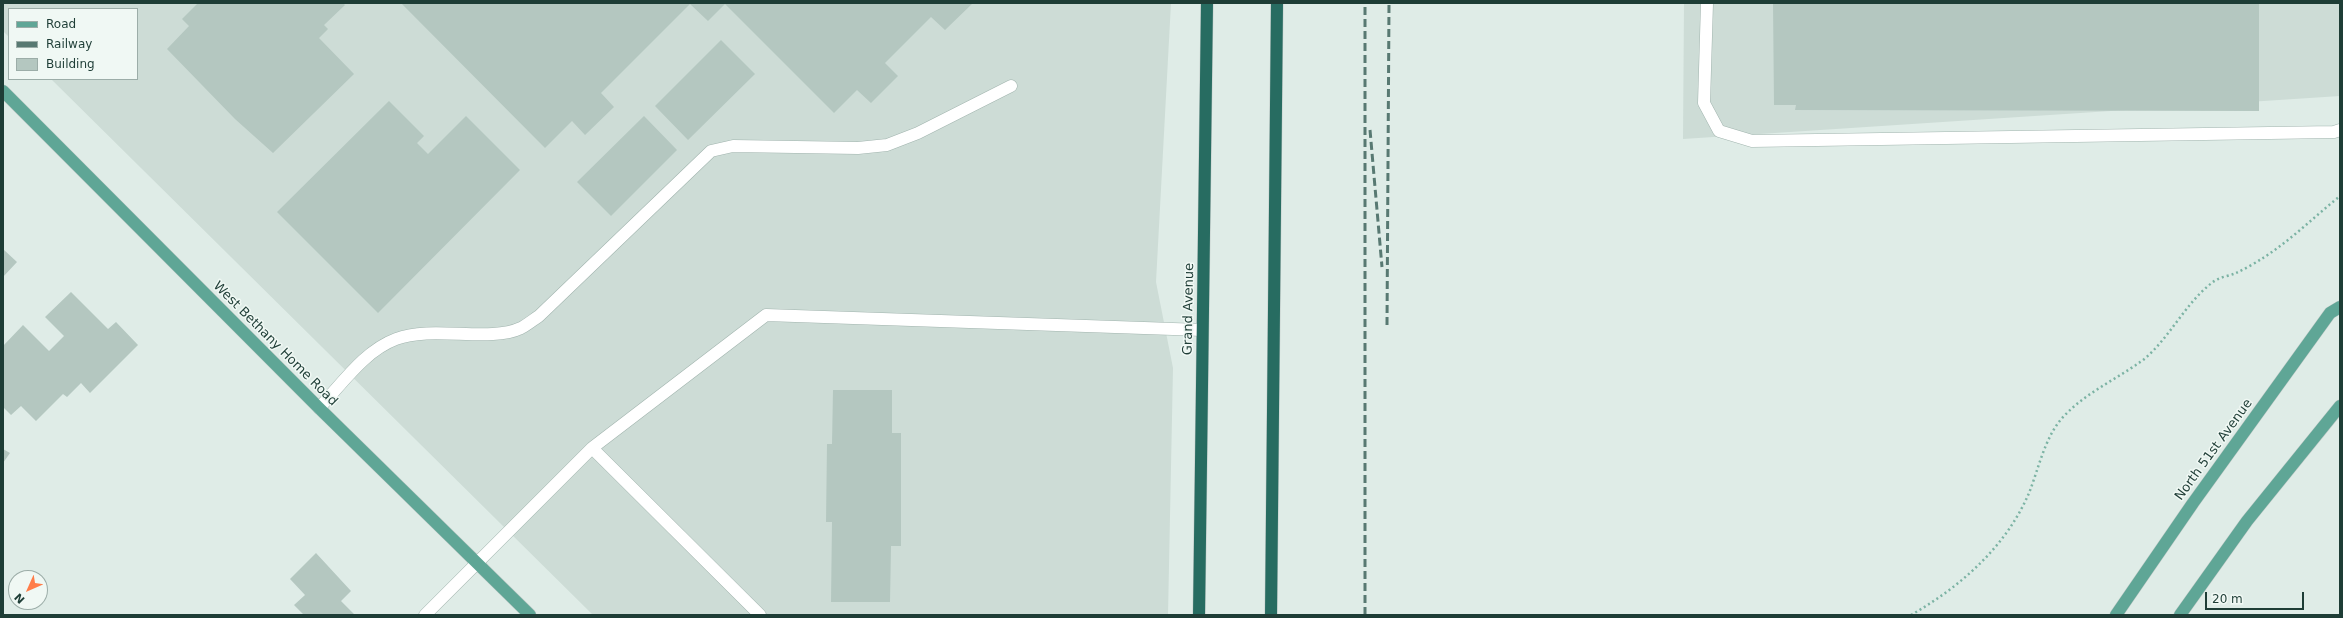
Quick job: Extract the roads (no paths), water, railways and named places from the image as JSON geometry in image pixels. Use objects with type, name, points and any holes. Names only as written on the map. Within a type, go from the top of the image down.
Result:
[{"type":"highway","name":"Grand Avenue","points":[[1199,615],[1207,3]]},
{"type":"highway","points":[[1271,615],[1277,3]]},
{"type":"main road","name":"West Bethany Home Road","points":[[3,91],[319,408],[530,615]]},
{"type":"main road","name":"North 51st Avenue","points":[[2116,615],[2193,503],[2330,313],[2340,307]]},
{"type":"main road","points":[[2180,615],[2247,521],[2340,406]]},
{"type":"lane","points":[[1707,3],[1704,103],[1719,131],[1752,141],[2334,132],[2340,130]]},
{"type":"lane","points":[[319,408],[370,354],[396,339],[428,333],[497,333],[520,328],[539,316],[711,151],[733,146],[858,148],[887,145],[918,133],[1011,86]]},
{"type":"lane","points":[[425,615],[592,448],[766,315],[1202,330]]},
{"type":"lane","points":[[592,448],[760,615]]},
{"type":"railway","points":[[1365,3],[1365,615]]},
{"type":"railway","points":[[1387,325],[1389,3]]},
{"type":"railway","points":[[1370,130],[1382,267]]}]
